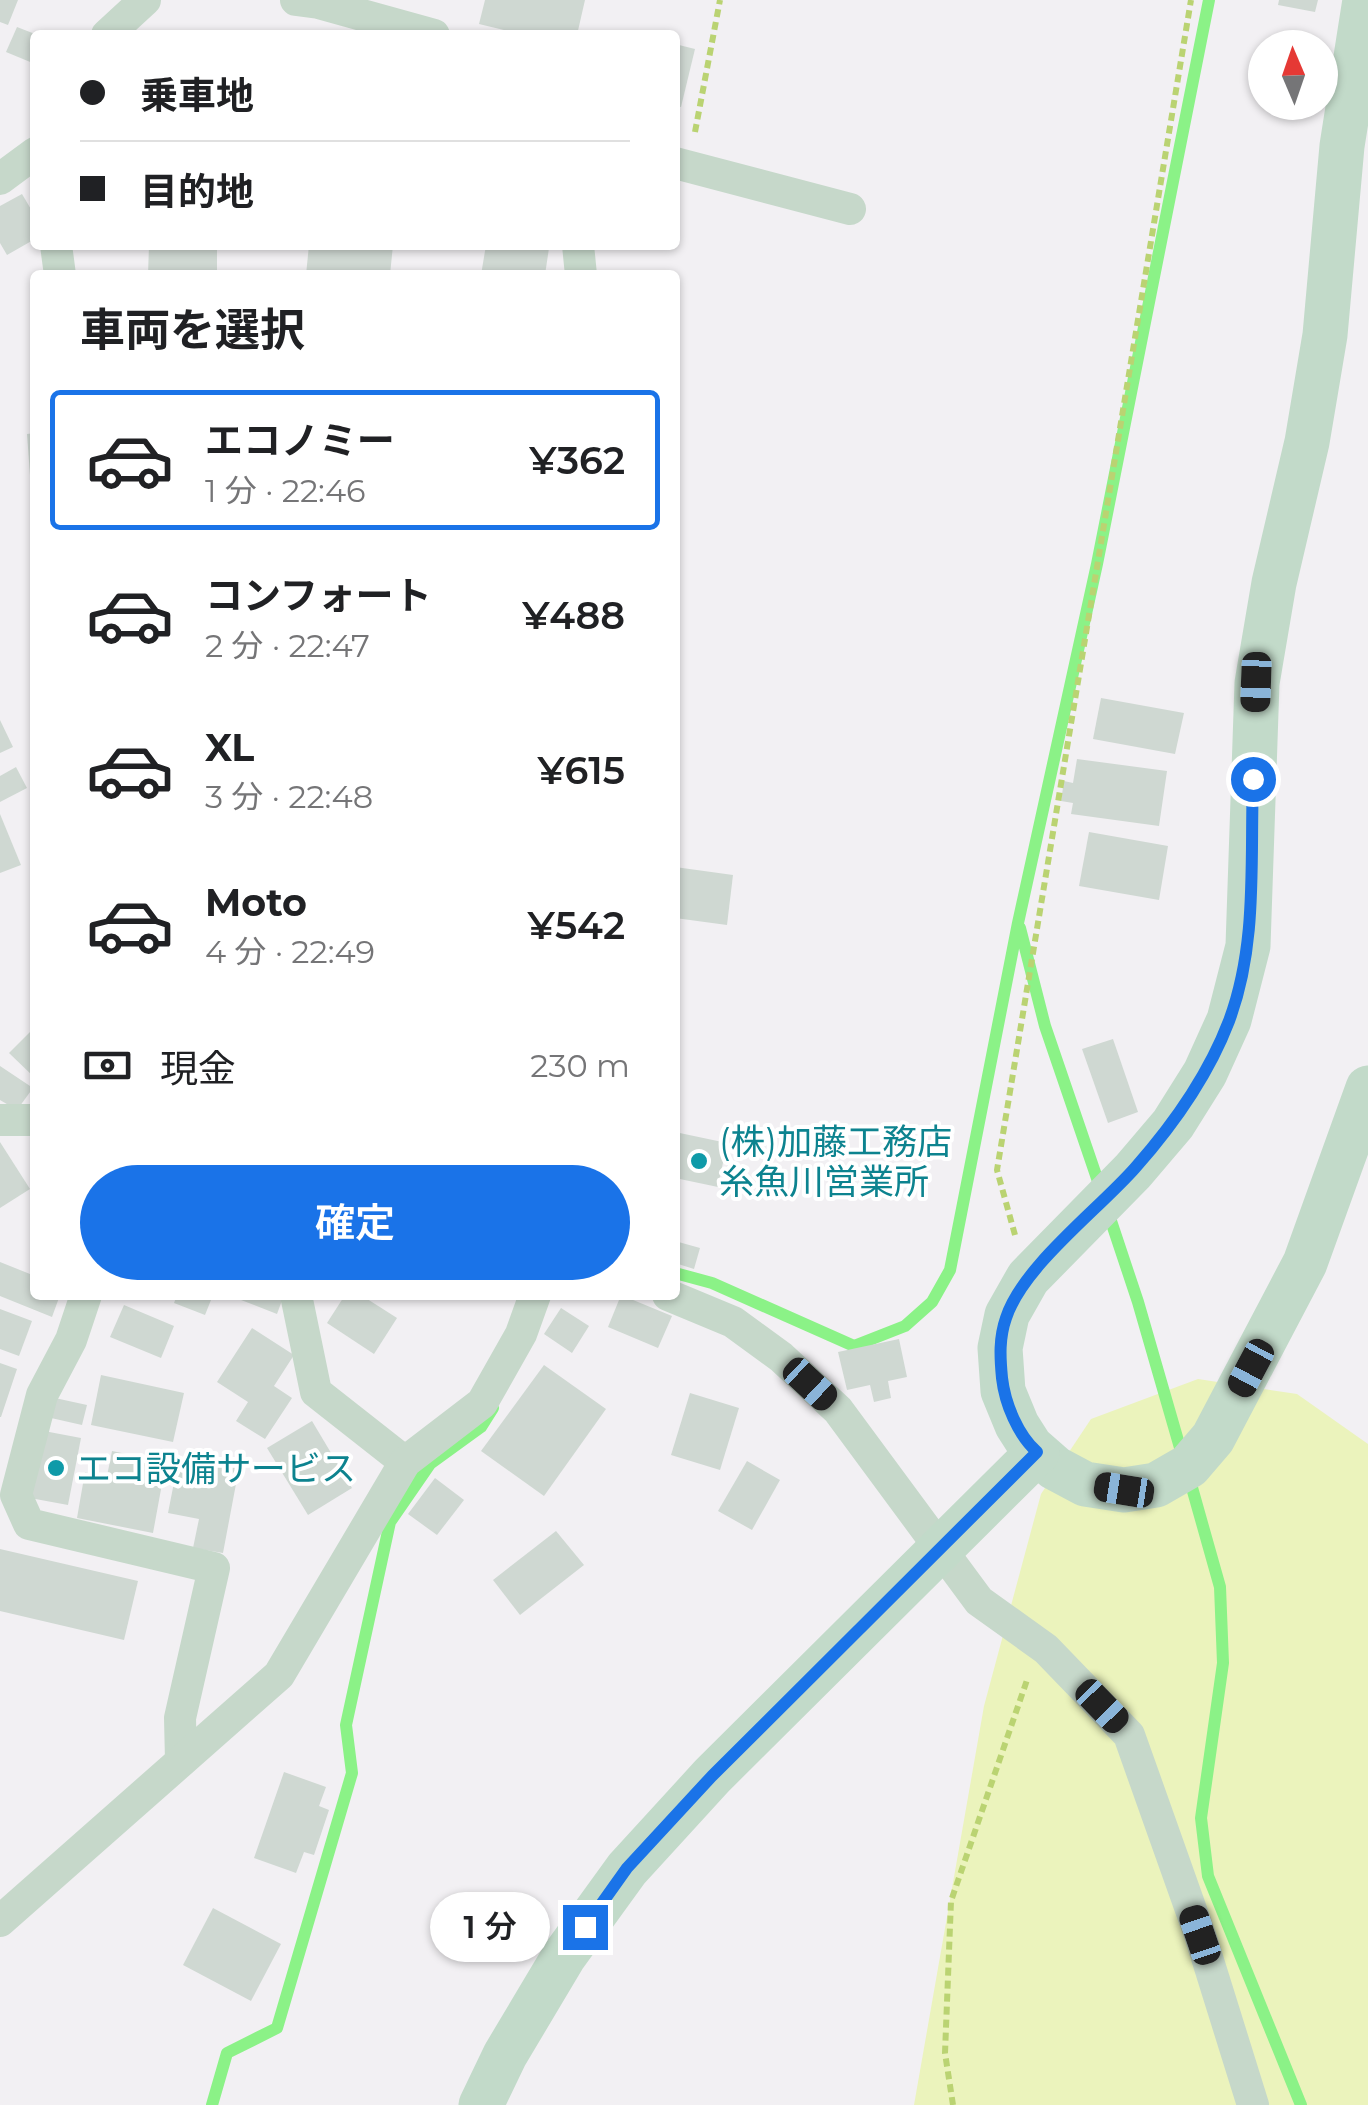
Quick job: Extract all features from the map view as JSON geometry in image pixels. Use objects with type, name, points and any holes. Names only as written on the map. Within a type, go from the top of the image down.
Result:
[{"type":"street","points":[[112,30],[145,0]]},
{"type":"street","points":[[1365,0],[1342,146],[1325,335],[1307,442],[1256,682],[1248,946],[1229,1020],[1205,1073],[1173,1124],[1133,1171],[1028,1278],[1006,1316],[1000,1348],[1004,1391],[1017,1425],[1054,1468],[1085,1484],[1124,1490],[1156,1485],[1189,1466],[1213,1438],[1305,1262],[1368,1088]]},
{"type":"street","points":[[312,1],[416,30]]},
{"type":"street","points":[[0,179],[30,157]]},
{"type":"street","points":[[682,165],[850,209]]},
{"type":"street","points":[[0,1120],[30,1120]]},
{"type":"street","points":[[84,1300],[71,1340],[42,1395],[16,1495],[29,1524],[214,1568],[180,1718],[181,1761]]},
{"type":"street","points":[[297,1300],[316,1392],[405,1462]]},
{"type":"street","points":[[0,1920],[279,1675],[405,1462],[482,1403],[521,1334],[534,1300]]},
{"type":"street","points":[[680,1300],[733,1322],[781,1357],[824,1396],[979,1601],[1046,1649],[1129,1735],[1200,1935],[1252,2105]]},
{"type":"street","points":[[481,2105],[505,2055],[564,1956],[627,1868],[712,1776],[1037,1452]]},
{"type":"path","points":[[682,165],[720,0]]},
{"type":"path","points":[[1028,1278],[997,1170],[1192,0]]},
{"type":"path","points":[[953,2105],[945,2053],[951,1901],[1029,1674],[1046,1649]]},
{"type":"green space","points":[[1198,1379],[1297,1394],[1368,1444],[1368,2105],[914,2105],[984,1706],[1041,1494],[1091,1419]]},
{"type":"building","points":[[0,0],[18,0],[8,25],[0,22]]},
{"type":"building","points":[[485,0],[585,0],[578,30],[504,30],[479,24]]},
{"type":"building","points":[[1279,0],[1318,0],[1315,12],[1278,5]]},
{"type":"building","points":[[17,27],[30,32],[30,62],[6,52]]},
{"type":"building","points":[[680,45],[695,49],[680,107]]},
{"type":"building","points":[[22,194],[30,208],[30,242],[7,255],[0,243],[0,206]]},
{"type":"building","points":[[149,250],[217,250],[217,270],[148,270]]},
{"type":"building","points":[[308,250],[392,250],[390,270],[306,270]]},
{"type":"building","points":[[485,250],[549,250],[546,270],[482,270]]},
{"type":"building","points":[[27,434],[30,434],[30,475]]},
{"type":"building","points":[[1101,698],[1184,713],[1175,754],[1093,739]]},
{"type":"building","points":[[0,720],[13,747],[0,753]]},
{"type":"building","points":[[1077,759],[1167,771],[1159,826],[1071,814],[1073,803],[1061,801],[1064,781],[1073,783]]},
{"type":"building","points":[[16,767],[27,788],[0,802],[0,776]]},
{"type":"building","points":[[0,814],[21,865],[0,873]]},
{"type":"building","points":[[1089,832],[1168,846],[1159,900],[1079,886]]},
{"type":"building","points":[[680,868],[733,875],[727,925],[680,919]]},
{"type":"building","points":[[30,1032],[30,1073],[9,1053]]},
{"type":"building","points":[[1113,1039],[1138,1112],[1108,1123],[1082,1049]]},
{"type":"building","points":[[0,1066],[30,1086],[30,1092],[17,1110],[0,1100]]},
{"type":"building","name":"(株)加藤工務店 糸魚川営業所","points":[[680,1133],[727,1143],[718,1187],[680,1179]]},
{"type":"building","points":[[0,1142],[30,1189],[0,1208]]},
{"type":"building","points":[[680,1242],[700,1248],[694,1269],[680,1265]]},
{"type":"building","points":[[0,1262],[30,1274],[30,1300],[58,1300],[52,1317],[0,1296]]},
{"type":"building","points":[[175,1300],[211,1300],[205,1315],[174,1303]]},
{"type":"building","points":[[241,1300],[282,1300],[277,1314]]},
{"type":"building","points":[[342,1300],[369,1300],[397,1318],[374,1354],[327,1323]]},
{"type":"building","points":[[619,1300],[633,1300],[672,1316],[658,1348],[608,1327]]},
{"type":"building","points":[[124,1305],[174,1326],[161,1358],[110,1337]]},
{"type":"building","points":[[561,1308],[589,1326],[572,1353],[544,1334]]},
{"type":"building","points":[[0,1309],[32,1321],[19,1356],[0,1349]]},
{"type":"building","points":[[252,1328],[294,1355],[274,1386],[292,1398],[265,1439],[236,1421],[248,1402],[217,1382]]},
{"type":"building","points":[[899,1339],[907,1377],[888,1381],[891,1398],[874,1402],[870,1385],[847,1390],[838,1352]]},
{"type":"building","points":[[0,1363],[17,1369],[1,1417],[0,1417]]},
{"type":"building","points":[[544,1365],[606,1409],[544,1496],[481,1451]]},
{"type":"building","points":[[101,1375],[184,1393],[173,1442],[91,1425]]},
{"type":"building","points":[[690,1393],[739,1408],[720,1470],[671,1455]]},
{"type":"building","points":[[55,1398],[87,1405],[82,1425],[51,1418]]},
{"type":"building","points":[[312,1421],[352,1488],[308,1515],[267,1448]]},
{"type":"building","name":"エコ設備サービス","points":[[44,1431],[81,1438],[68,1505],[30,1498]]},
{"type":"building","points":[[112,1451],[166,1462],[153,1533],[77,1518],[85,1472],[107,1476]]},
{"type":"building","points":[[179,1457],[239,1468],[223,1553],[193,1548],[199,1519],[168,1513]]},
{"type":"building","points":[[747,1461],[780,1480],[752,1530],[718,1511]]},
{"type":"building","points":[[435,1478],[464,1500],[437,1535],[408,1514]]},
{"type":"building","points":[[556,1531],[584,1565],[520,1615],[493,1580]]},
{"type":"building","points":[[0,1549],[138,1581],[124,1640],[0,1611]]},
{"type":"building","points":[[284,1772],[326,1787],[319,1806],[329,1810],[314,1855],[304,1852],[296,1873],[254,1858]]},
{"type":"building","points":[[213,1908],[281,1944],[251,2001],[183,1965]]},
{"type":"waterway","points":[[680,1274],[712,1283],[854,1346],[905,1326],[932,1302],[950,1270],[1209,0]]},
{"type":"waterway","points":[[1020,928],[1045,1026],[1101,1190]]},
{"type":"waterway","points":[[1107,1209],[1183,1458]]},
{"type":"waterway","points":[[212,2105],[227,2053],[277,2028],[352,1773],[346,1725],[390,1522],[430,1464],[481,1427],[493,1408]]},
{"type":"waterway","points":[[1189,1477],[1220,1587],[1223,1663],[1201,1818],[1208,1876],[1301,2105]]},
{"type":"place","name":"(株)加藤工務店 糸魚川営業所","points":[[699,1161]]},
{"type":"place","name":"エコ設備サービス","points":[[56,1468]]},
{"type":"route","points":[[585,1927],[627,1868],[712,1776],[1037,1452],[1017,1425],[1004,1391],[1000,1348],[1006,1316],[1028,1278],[1133,1171],[1173,1124],[1205,1073],[1229,1020],[1248,946],[1253,779]]}]
